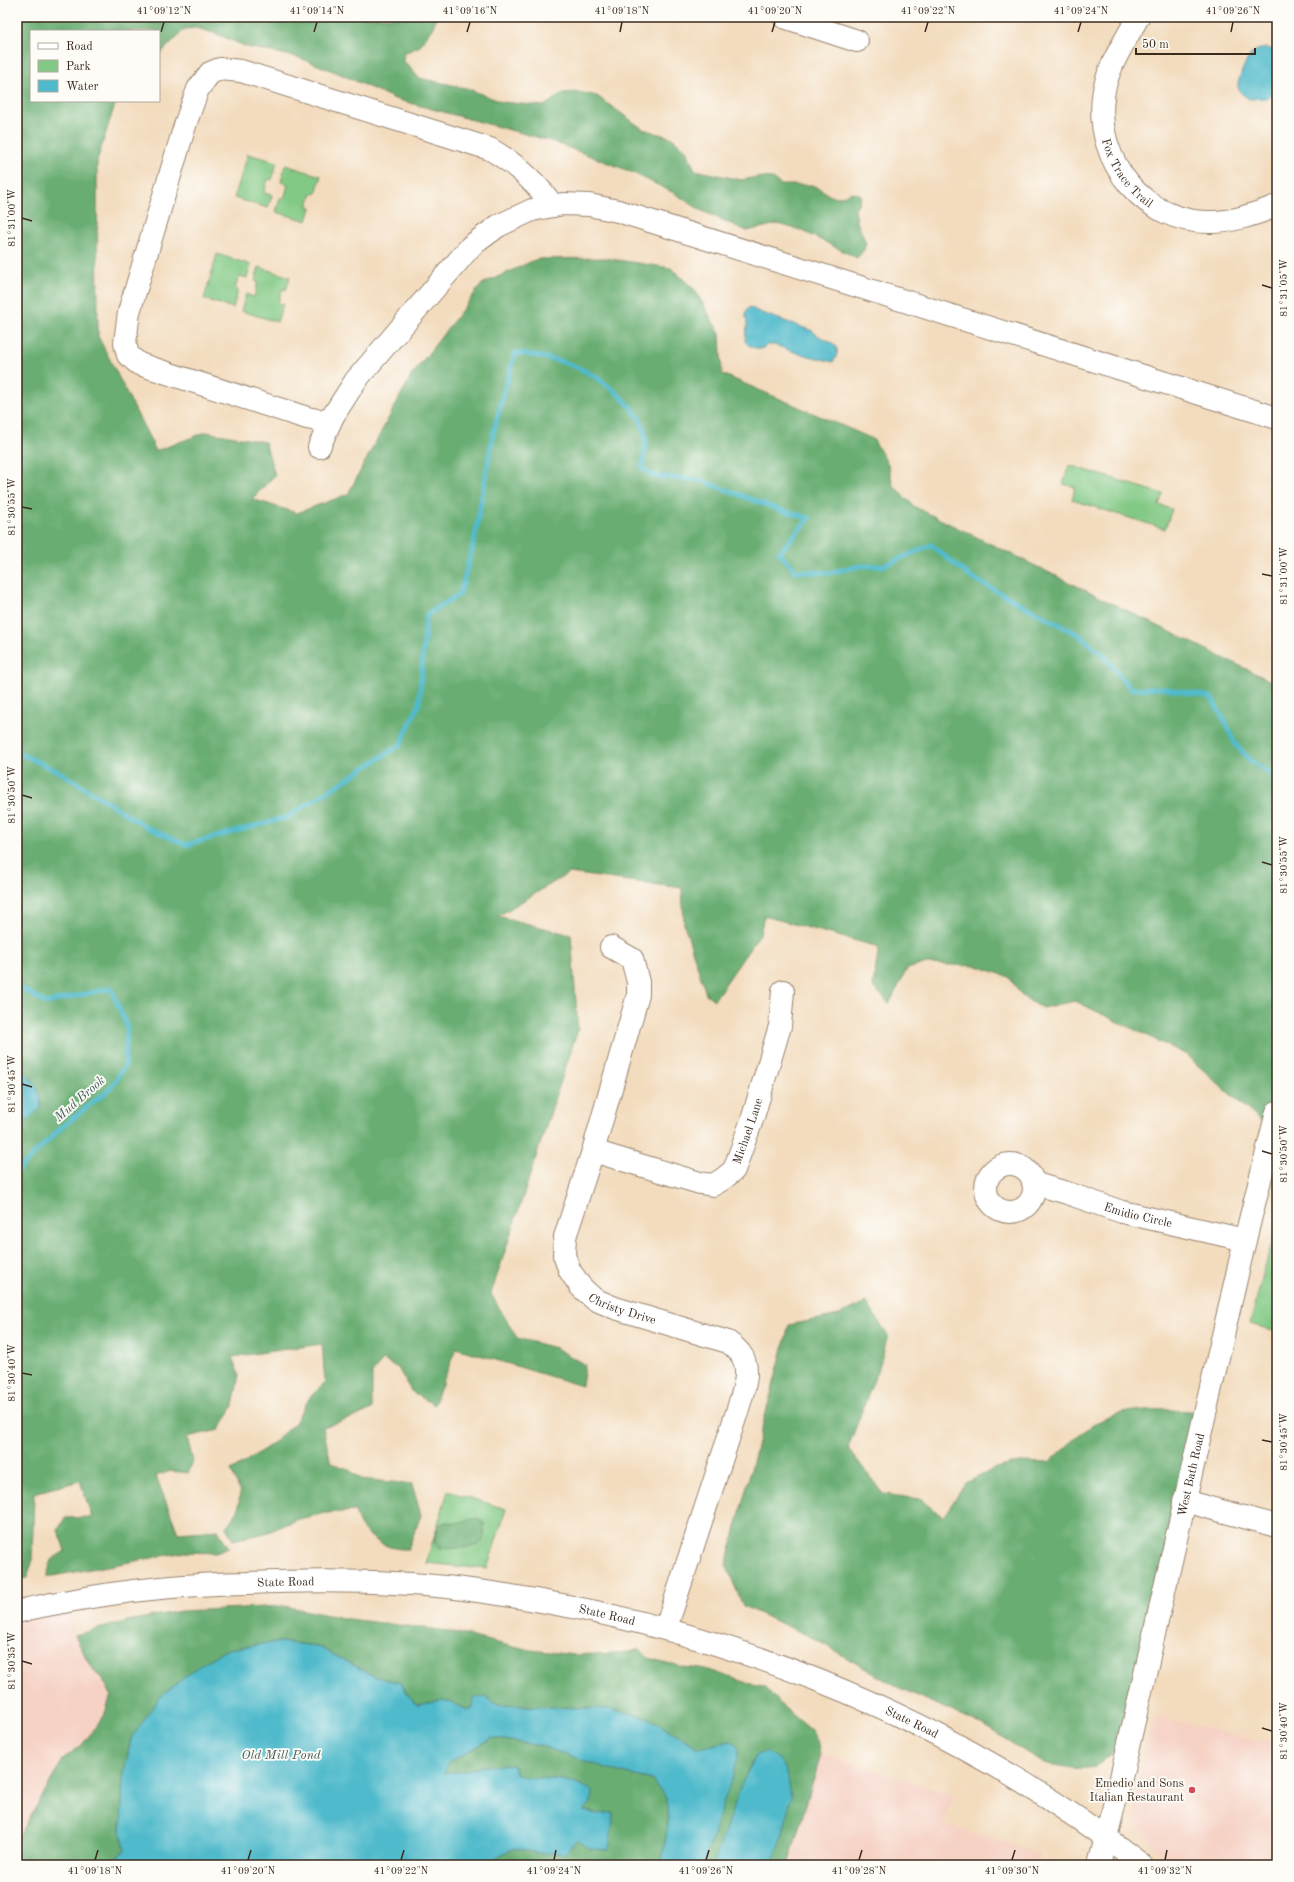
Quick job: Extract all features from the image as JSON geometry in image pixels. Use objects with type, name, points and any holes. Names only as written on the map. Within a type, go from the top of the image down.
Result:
[{"type":"street","points":[[784,17],[857,41]]},
{"type":"street","name":"Fox Trace Trail","points":[[1138,17],[1114,61],[1103,96],[1102,117],[1104,139],[1110,155],[1120,173],[1134,190],[1151,204],[1165,213],[1194,222],[1230,220],[1277,206]]},
{"type":"street","points":[[333,416],[322,421],[307,418],[139,364],[128,355],[125,343],[129,312],[138,280],[186,122],[198,89],[210,73],[220,69],[241,71],[490,149],[504,157],[529,178],[553,206]]},
{"type":"street","points":[[319,447],[333,416],[356,380],[471,246],[498,226],[532,210],[563,204],[589,205],[618,211],[1277,418]]},
{"type":"street","name":"Christy Drive","points":[[610,947],[632,959],[638,982],[638,995],[593,1151],[565,1237],[564,1255],[570,1271],[581,1287],[594,1299],[615,1308],[728,1342],[740,1353],[746,1365],[746,1380],[737,1412],[666,1628]]},
{"type":"street","name":"Michael Lane","points":[[593,1151],[700,1183],[713,1185],[724,1180],[734,1170],[753,1117],[780,1026],[783,991]]},
{"type":"street","name":"West Bath Road","points":[[1099,1865],[1244,1240],[1277,1112]]},
{"type":"street","name":"Emidio Circle","points":[[1033,1183],[1122,1212],[1244,1240]]},
{"type":"street","points":[[1184,1501],[1277,1526]]},
{"type":"street","name":"State Road","points":[[17,1612],[117,1592],[209,1584],[340,1582],[408,1584],[462,1589],[581,1608],[666,1628],[781,1665],[886,1710],[966,1750],[1022,1781],[1106,1837],[1142,1865]]},
{"type":"shaded area","points":[[71,1603],[75,1635],[90,1666],[104,1681],[111,1695],[104,1716],[82,1745],[64,1758],[17,1840],[17,1619]]},
{"type":"shaded area","points":[[1153,1715],[1277,1745],[1277,1865],[1175,1865],[1154,1848],[1139,1827],[1136,1820],[1134,1806],[1136,1785]]},
{"type":"shaded area","points":[[821,1754],[953,1794],[944,1825],[1041,1854],[1038,1865],[788,1865]]},
{"type":"green space","points":[[17,17],[436,17],[433,27],[420,46],[404,53],[403,60],[419,78],[466,88],[502,102],[544,106],[563,93],[578,92],[597,96],[643,129],[672,138],[687,151],[695,170],[741,180],[758,177],[772,178],[781,185],[812,185],[830,196],[841,197],[852,192],[861,195],[860,201],[855,210],[857,222],[866,243],[864,250],[857,258],[801,230],[777,224],[747,231],[702,211],[674,193],[629,171],[551,141],[395,99],[338,73],[297,57],[247,47],[214,33],[196,28],[185,29],[160,54],[160,30],[30,30],[30,102],[116,102],[97,161],[98,336],[156,451],[206,432],[265,442],[275,475],[252,499],[297,513],[348,494],[411,376],[482,284],[537,259],[604,258],[671,268],[695,290],[720,334],[722,374],[873,439],[888,464],[893,485],[915,507],[1277,684],[1277,1115],[1272,1131],[1185,1054],[1075,1001],[1042,1008],[1022,996],[1009,977],[977,966],[924,964],[907,969],[889,1004],[873,986],[879,947],[764,916],[760,934],[714,1000],[706,994],[684,924],[682,888],[569,873],[498,916],[571,935],[578,1029],[491,1294],[517,1338],[556,1348],[585,1365],[582,1386],[456,1348],[434,1405],[411,1391],[398,1368],[383,1360],[372,1373],[372,1409],[355,1417],[323,1427],[331,1463],[348,1469],[361,1479],[412,1484],[421,1515],[408,1549],[389,1547],[378,1542],[362,1527],[358,1521],[355,1511],[326,1513],[299,1519],[266,1533],[233,1540],[226,1527],[238,1511],[240,1491],[231,1471],[269,1446],[295,1423],[310,1397],[325,1382],[322,1344],[232,1357],[239,1375],[233,1406],[219,1430],[187,1437],[193,1461],[188,1473],[171,1471],[156,1476],[178,1533],[218,1530],[229,1548],[216,1553],[185,1552],[47,1577],[51,1560],[65,1551],[58,1530],[65,1518],[92,1517],[80,1481],[34,1493],[32,1563],[27,1578],[17,1579]]},
{"type":"green space","points":[[248,154],[277,162],[272,180],[268,179],[264,193],[272,195],[268,208],[234,198]]},
{"type":"green space","points":[[285,165],[321,176],[316,194],[312,193],[308,206],[311,208],[307,221],[276,212],[280,198],[284,199],[288,185],[281,182]]},
{"type":"green space","points":[[217,254],[251,265],[247,278],[239,276],[235,289],[238,290],[233,308],[204,299]]},
{"type":"green space","points":[[259,267],[290,277],[286,290],[282,289],[278,303],[283,304],[277,322],[241,311],[246,294],[254,297],[258,282],[255,281]]},
{"type":"green space","points":[[1069,465],[1163,494],[1159,505],[1172,509],[1165,529],[1072,500],[1075,487],[1063,484]]},
{"type":"green space","points":[[1277,1221],[1277,1331],[1250,1324]]},
{"type":"green space","points":[[866,1302],[888,1335],[881,1361],[848,1448],[883,1494],[920,1499],[943,1517],[966,1483],[996,1468],[1020,1462],[1049,1463],[1086,1430],[1099,1421],[1128,1412],[1143,1410],[1205,1412],[1130,1738],[1096,1767],[1078,1769],[1043,1763],[983,1725],[895,1686],[813,1638],[743,1606],[726,1565],[789,1325],[839,1315]]},
{"type":"green space","points":[[448,1491],[506,1509],[487,1569],[426,1563]]},
{"type":"green space","points":[[477,1518],[483,1521],[484,1535],[483,1540],[476,1546],[447,1549],[439,1547],[434,1543],[438,1525],[446,1522],[457,1523]]},
{"type":"green space","points":[[284,1606],[348,1619],[449,1631],[522,1649],[575,1655],[630,1652],[640,1649],[648,1658],[683,1667],[709,1670],[747,1683],[764,1686],[781,1705],[811,1730],[819,1744],[821,1754],[788,1865],[703,1865],[711,1838],[729,1741],[699,1748],[647,1717],[608,1709],[498,1705],[486,1697],[468,1710],[443,1700],[418,1705],[410,1698],[401,1683],[376,1677],[317,1646],[279,1642],[228,1649],[201,1664],[131,1738],[123,1778],[121,1829],[125,1851],[105,1865],[17,1865],[17,1840],[64,1758],[82,1745],[104,1716],[111,1695],[104,1681],[90,1666],[75,1635],[128,1621],[181,1611]]},
{"type":"green space","points":[[492,1738],[541,1746],[619,1772],[652,1780],[667,1799],[669,1818],[661,1865],[474,1865],[495,1858],[514,1848],[537,1853],[577,1840],[591,1849],[608,1850],[614,1812],[597,1814],[582,1810],[581,1784],[551,1778],[533,1779],[517,1775],[513,1765],[484,1766],[457,1772],[443,1773],[450,1762]]},
{"type":"water","points":[[1266,48],[1277,50],[1277,93],[1267,98],[1249,99],[1242,94],[1238,87],[1241,74],[1251,54],[1257,50]]},
{"type":"water","points":[[750,307],[759,312],[813,331],[831,342],[837,350],[837,355],[833,362],[797,353],[775,345],[767,345],[761,349],[750,346],[745,341],[747,324],[746,311]]},
{"type":"water","points":[[17,1063],[34,1082],[39,1094],[41,1107],[17,1131]]},
{"type":"water","name":"Old Mill Pond","points":[[279,1642],[317,1646],[376,1677],[401,1683],[410,1698],[418,1705],[443,1700],[468,1710],[473,1707],[474,1698],[486,1697],[498,1705],[608,1709],[647,1717],[699,1748],[730,1741],[738,1744],[739,1752],[735,1768],[703,1865],[661,1865],[669,1818],[667,1799],[652,1780],[619,1772],[541,1746],[492,1738],[450,1762],[444,1773],[457,1772],[484,1766],[513,1765],[517,1775],[565,1780],[583,1786],[592,1791],[591,1803],[583,1811],[597,1814],[614,1812],[609,1850],[591,1849],[577,1840],[566,1853],[537,1853],[514,1848],[495,1858],[474,1865],[105,1865],[125,1851],[121,1829],[123,1778],[131,1739],[159,1698],[201,1664],[228,1649]]},
{"type":"water","points":[[767,1752],[779,1759],[787,1773],[791,1797],[783,1833],[772,1865],[713,1865],[742,1783],[757,1754]]},
{"type":"waterway","points":[[17,752],[63,774],[148,828],[186,845],[288,817],[400,745],[419,704],[426,615],[460,594],[474,542],[494,429],[515,353],[561,361],[588,372],[613,389],[632,408],[640,420],[644,429],[645,438],[642,468],[654,476],[700,480],[777,509],[809,518],[779,553],[796,571],[828,573],[860,566],[883,566],[931,545],[972,578],[1079,635],[1105,657],[1131,689],[1162,688],[1211,697],[1226,723],[1235,744],[1251,761],[1277,778]]},
{"type":"waterway","name":"Mud Brook","points":[[17,986],[46,1003],[111,988],[127,1027],[125,1065],[111,1088],[63,1126],[17,1171]]},
{"type":"place","name":"Emedio and Sons Italian Restaurant","points":[[1192,1790]]}]
